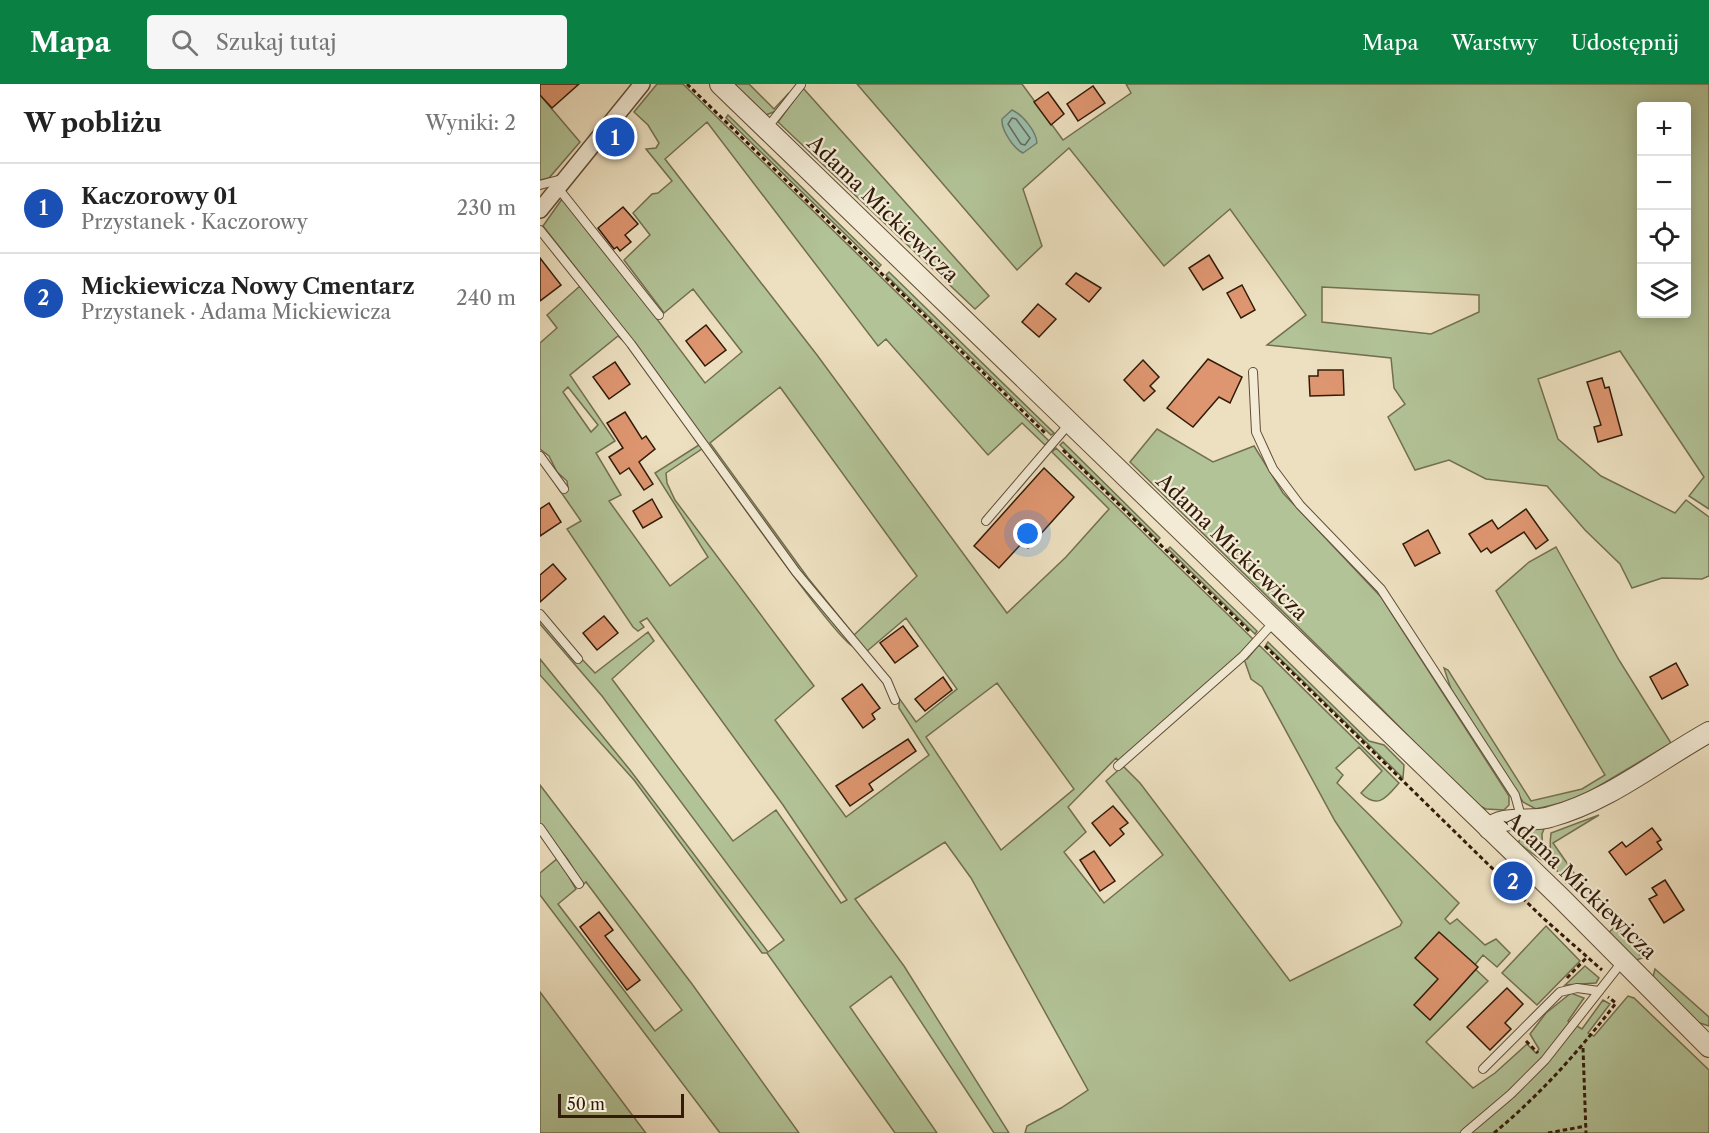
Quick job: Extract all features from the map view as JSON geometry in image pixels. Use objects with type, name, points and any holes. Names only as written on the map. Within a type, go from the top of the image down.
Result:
[{"type":"street","points":[[540,210],[642,84]]},
{"type":"street","name":"Adama Mickiewicza","points":[[720,84],[1707,1043]]},
{"type":"street","points":[[1489,830],[1499,822],[1549,818],[1582,807],[1618,789],[1709,732]]},
{"type":"lane","points":[[766,129],[801,85]]},
{"type":"lane","points":[[540,185],[562,183],[659,315]]},
{"type":"lane","points":[[540,230],[631,344],[796,573],[887,681],[895,700]]},
{"type":"lane","points":[[1253,372],[1256,432],[1273,469],[1300,505],[1381,589],[1515,795],[1522,821]]},
{"type":"lane","points":[[986,521],[1070,423]]},
{"type":"lane","points":[[540,456],[564,489]]},
{"type":"lane","points":[[540,614],[578,659]]},
{"type":"lane","points":[[1118,766],[1258,640],[1275,621]]},
{"type":"lane","points":[[540,828],[579,884]]},
{"type":"lane","points":[[1465,1133],[1511,1094],[1545,1060],[1623,961]]},
{"type":"lane","points":[[1483,1069],[1560,992],[1577,988],[1599,991]]},
{"type":"path","points":[[687,84],[1543,918],[1610,977]]},
{"type":"path","points":[[1494,1133],[1530,1103],[1583,1046],[1616,1003],[1599,991]]},
{"type":"path","points":[[1518,1034],[1545,1060]]},
{"type":"path","points":[[1583,1046],[1586,1133]]},
{"type":"path","points":[[1548,1133],[1586,1126]]},
{"type":"shaded area","points":[[657,84],[683,84],[1049,441],[1045,445],[1022,423],[988,455],[886,339],[878,346],[707,122],[665,159],[817,355],[1007,613],[1066,557],[1109,509],[1052,452],[1056,448],[1253,639],[1242,651],[1247,659],[1259,645],[1399,783],[1382,800],[1372,801],[1361,793],[1382,771],[1359,747],[1336,768],[1343,775],[1337,783],[1459,903],[1445,919],[1450,924],[1457,919],[1485,945],[1496,939],[1510,953],[1497,967],[1483,955],[1473,967],[1488,981],[1426,1042],[1473,1088],[1495,1073],[1527,1044],[1536,1053],[1539,1049],[1530,1034],[1546,1013],[1571,993],[1584,998],[1568,1021],[1582,1029],[1603,1000],[1610,1004],[1588,1033],[1594,1036],[1628,996],[1634,998],[1709,1070],[1709,1133],[1025,1133],[1027,1126],[1088,1090],[971,878],[945,842],[855,899],[904,966],[1009,1133],[994,1133],[891,976],[850,1007],[937,1133],[895,1133],[767,953],[762,953],[634,780],[540,675],[540,659],[630,770],[768,952],[784,940],[602,696],[540,624],[540,618],[578,661],[581,658],[595,673],[648,632],[654,641],[612,679],[733,841],[776,810],[841,903],[847,900],[783,805],[647,618],[640,622],[644,627],[638,631],[633,627],[567,529],[581,521],[556,485],[565,492],[568,489],[567,481],[557,472],[549,456],[540,449],[540,343],[557,328],[547,315],[580,286],[632,349],[618,336],[570,375],[615,441],[596,453],[621,495],[609,501],[670,586],[708,557],[655,473],[699,445],[679,416],[793,572],[854,647],[843,638],[804,590],[702,449],[666,473],[667,483],[675,500],[814,686],[775,720],[846,817],[929,755],[899,708],[899,698],[916,722],[957,689],[906,618],[866,652],[801,573],[633,341],[543,226],[562,199],[617,266],[705,383],[742,352],[693,289],[664,313],[624,260],[650,235],[633,213],[652,194],[658,193],[672,181],[646,149],[656,148],[659,143],[648,125],[634,112]],"holes":[[[568,387],[598,425],[591,432],[563,392]],[[780,387],[917,576],[854,635],[808,578],[710,443]],[[1244,659],[1251,679],[1262,687],[1335,821],[1402,922],[1400,926],[1290,981],[1140,783],[1123,766]],[[997,683],[1074,789],[1001,850],[926,737]],[[1116,758],[1123,766],[1106,781],[1163,855],[1104,903],[1064,852],[1086,832],[1068,807]]]},
{"type":"shaded area","points":[[734,84],[749,84],[774,109],[788,94],[788,96],[776,111],[766,115]]},
{"type":"shaded area","points":[[857,84],[1022,84],[1063,140],[1131,93],[1126,84],[1709,84],[1709,509],[1689,496],[1704,477],[1620,351],[1538,379],[1558,439],[1601,476],[1675,513],[1686,500],[1709,517],[1709,576],[1702,579],[1662,578],[1632,588],[1620,564],[1585,530],[1547,486],[1486,479],[1449,460],[1415,470],[1388,417],[1405,404],[1394,388],[1391,358],[1267,345],[1306,315],[1230,209],[1164,266],[1069,148],[1023,189],[1042,246],[1017,270]],"holes":[[[1322,287],[1479,295],[1479,312],[1431,334],[1322,322]]]},
{"type":"shaded area","points":[[803,88],[989,296],[975,309],[778,122]]},
{"type":"shaded area","points":[[540,95],[580,142],[549,178],[540,180]]},
{"type":"shaded area","points":[[728,115],[881,265],[879,267],[726,118]]},
{"type":"shaded area","points":[[889,272],[1054,433],[1051,435],[886,275]]},
{"type":"shaded area","points":[[1157,429],[1213,462],[1254,446],[1283,493],[1381,597],[1509,796],[1509,805],[1504,810],[1486,809],[1474,803],[1376,703],[1130,462]]},
{"type":"shaded area","points":[[1063,442],[1160,538],[1158,540],[1060,445]]},
{"type":"shaded area","points":[[1170,547],[1257,631],[1255,634],[1168,549]]},
{"type":"shaded area","points":[[1556,547],[1619,660],[1671,743],[1577,799],[1536,809],[1523,802],[1451,689],[1444,668],[1448,670],[1531,801],[1582,789],[1605,775],[1496,591],[1529,562]]},
{"type":"shaded area","points":[[1268,642],[1369,741],[1384,745],[1404,765],[1403,778],[1266,645]]},
{"type":"shaded area","points":[[540,785],[692,984],[799,1133],[720,1133],[540,895],[540,873],[558,858],[576,889],[558,904],[655,1031],[682,1010],[586,882],[583,885],[568,860],[540,824]]},
{"type":"shaded area","points":[[1599,815],[1553,843],[1583,886],[1569,886],[1555,868],[1550,848],[1551,833]]},
{"type":"shaded area","points":[[1546,824],[1542,834],[1543,861],[1518,843],[1526,829]]},
{"type":"shaded area","points":[[1546,926],[1580,961],[1537,1005],[1502,973]]},
{"type":"shaded area","points":[[1616,926],[1643,958],[1636,960],[1606,935]]},
{"type":"shaded area","points":[[1585,966],[1599,978],[1596,983],[1565,985]]},
{"type":"shaded area","points":[[1655,969],[1709,1017],[1709,1026],[1697,1022],[1653,977]]},
{"type":"shaded area","points":[[540,992],[645,1132],[646,1133],[540,1133]]},
{"type":"water","points":[[1012,110],[1028,124],[1036,138],[1037,143],[1023,153],[1009,139],[1002,123],[1002,119]]},
{"type":"building","points":[[540,84],[579,84],[552,108],[540,95]]},
{"type":"building","points":[[1093,86],[1105,103],[1078,121],[1067,104]]},
{"type":"building","points":[[1048,92],[1064,114],[1051,125],[1034,102]]},
{"type":"building","points":[[623,207],[638,224],[625,235],[631,242],[620,251],[617,247],[614,249],[598,228]]},
{"type":"building","points":[[1209,255],[1223,278],[1203,290],[1189,268]]},
{"type":"building","points":[[540,258],[561,285],[540,301]]},
{"type":"building","points":[[1076,273],[1101,288],[1089,302],[1066,284]]},
{"type":"building","points":[[1242,285],[1255,310],[1241,318],[1227,293]]},
{"type":"building","points":[[1038,304],[1056,319],[1039,337],[1022,322]]},
{"type":"building","points":[[706,325],[726,350],[705,366],[686,341]]},
{"type":"building","points":[[1208,359],[1242,377],[1230,403],[1219,397],[1193,427],[1167,408]]},
{"type":"building","points":[[1143,360],[1159,377],[1150,386],[1155,391],[1144,401],[1124,380]]},
{"type":"building","points":[[615,362],[630,384],[609,399],[593,377]]},
{"type":"building","points":[[1318,370],[1343,370],[1344,395],[1310,396],[1309,376],[1318,376]]},
{"type":"building","points":[[1602,378],[1605,388],[1609,387],[1622,435],[1598,442],[1594,427],[1601,425],[1587,382]]},
{"type":"building","points":[[625,412],[642,439],[646,436],[655,449],[639,462],[653,484],[644,490],[629,468],[620,474],[609,457],[623,448],[607,423]]},
{"type":"building","points":[[1044,468],[1074,497],[1028,548],[1022,543],[999,568],[974,546]]},
{"type":"building","points":[[652,499],[662,517],[643,528],[633,511]]},
{"type":"building","points":[[549,503],[561,522],[540,536],[540,509]]},
{"type":"building","points":[[1526,509],[1548,540],[1536,549],[1524,532],[1491,553],[1487,548],[1481,552],[1469,534],[1492,520],[1498,529]]},
{"type":"building","points":[[1428,530],[1440,553],[1415,566],[1403,544]]},
{"type":"building","points":[[553,564],[566,579],[540,602],[540,575]]},
{"type":"building","points":[[604,616],[618,633],[597,650],[583,633]]},
{"type":"building","points":[[903,626],[918,646],[895,663],[880,643]]},
{"type":"building","points":[[1676,663],[1688,685],[1662,699],[1650,677]]},
{"type":"building","points":[[943,677],[952,690],[925,711],[915,699]]},
{"type":"building","points":[[862,684],[880,708],[872,714],[875,719],[863,728],[842,699]]},
{"type":"building","points":[[908,739],[916,751],[869,784],[873,790],[850,806],[836,786]]},
{"type":"building","points":[[1113,806],[1128,823],[1120,829],[1124,834],[1110,846],[1092,823]]},
{"type":"building","points":[[1652,828],[1661,840],[1657,842],[1662,849],[1626,875],[1609,852],[1622,842],[1626,847]]},
{"type":"building","points":[[1094,851],[1115,881],[1100,891],[1080,860]]},
{"type":"building","points":[[1665,880],[1684,910],[1664,923],[1649,899],[1657,895],[1652,888]]},
{"type":"building","points":[[599,912],[613,930],[605,936],[640,980],[627,990],[580,927]]},
{"type":"building","points":[[1439,932],[1478,967],[1430,1020],[1414,1005],[1438,979],[1415,958]]},
{"type":"building","points":[[1507,988],[1523,1004],[1505,1023],[1511,1029],[1490,1050],[1467,1027]]},
{"type":"place","name":"Kaczorowy 01","points":[[615,137]]},
{"type":"place","name":"Mickiewicza Nowy Cmentarz","points":[[1513,881]]}]
